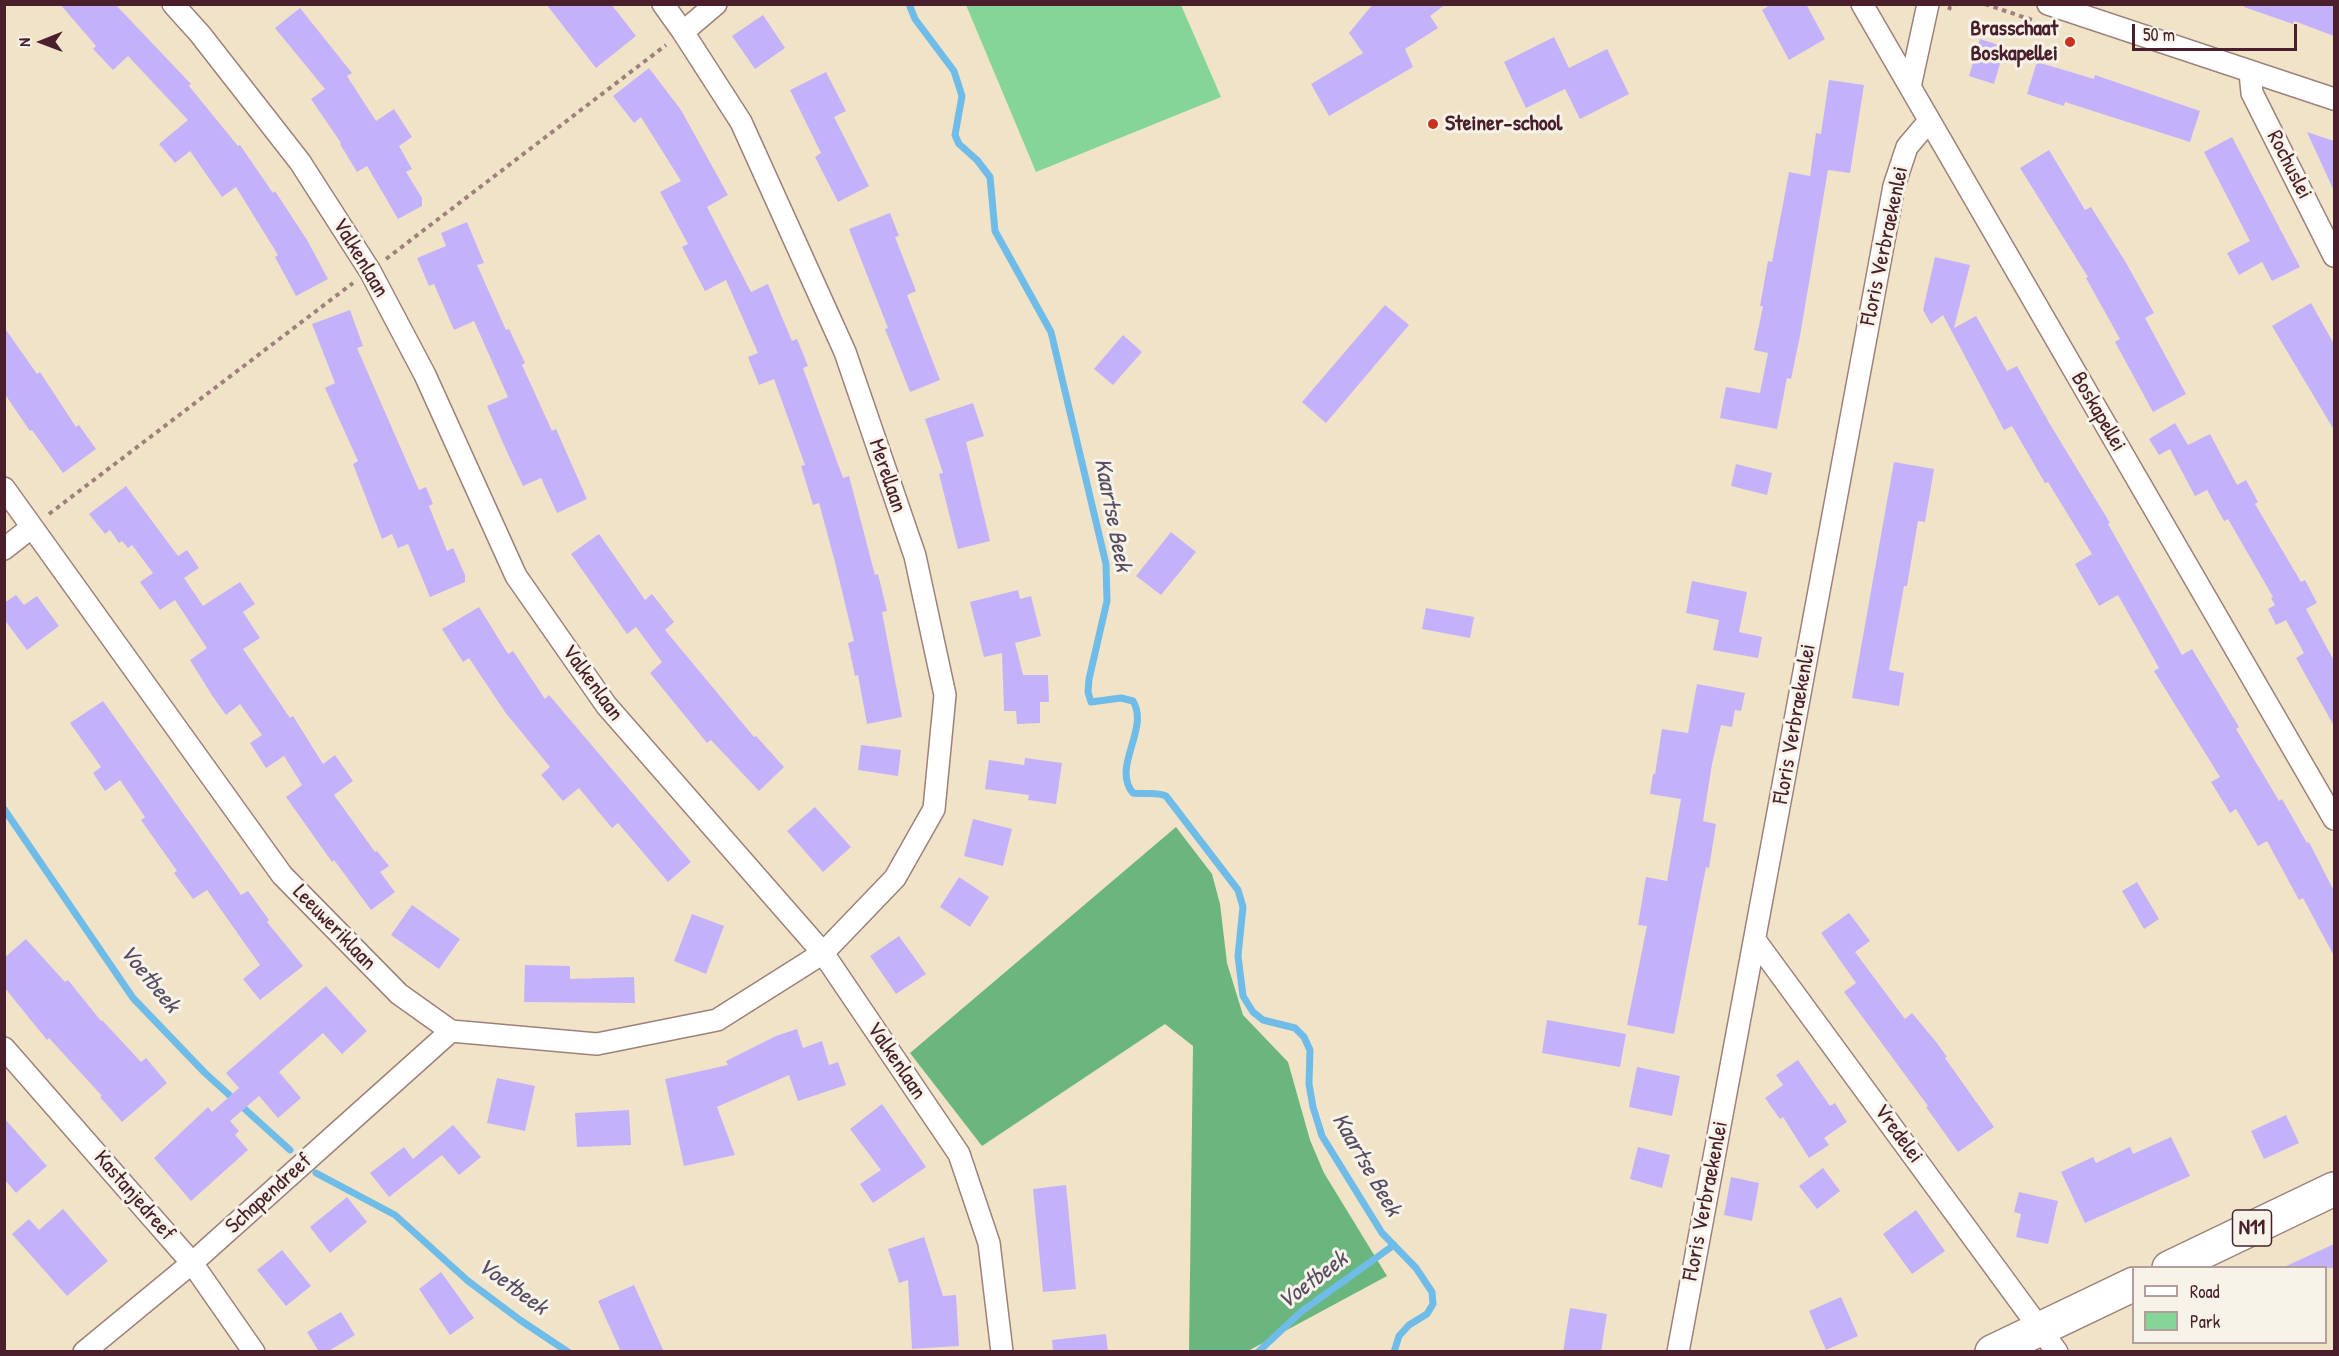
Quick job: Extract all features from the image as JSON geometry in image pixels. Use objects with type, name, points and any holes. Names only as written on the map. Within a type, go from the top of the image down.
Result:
[{"type":"main road","name":"N11","points":[[2173,1266],[2334,1189]]},
{"type":"main road","points":[[1992,1352],[2049,1340],[2132,1285]]},
{"type":"street","name":"Valkenlaan","points":[[173,4],[200,34],[300,162],[370,271],[425,375],[516,576],[606,705],[823,953],[959,1154],[989,1243],[1002,1352]]},
{"type":"street","name":"Merellaan","points":[[663,4],[741,122],[844,352],[915,556],[945,695],[933,808],[895,878],[823,953]]},
{"type":"street","points":[[683,32],[716,4]]},
{"type":"street","name":"Boskapellei","points":[[1862,4],[2334,819]]},
{"type":"street","points":[[1910,87],[1928,4]]},
{"type":"street","points":[[2048,4],[2334,99]]},
{"type":"street","name":"Rochuslei","points":[[2250,72],[2252,93],[2334,255]]},
{"type":"street","name":"Floris Verbraekenlei","points":[[1680,1343],[1894,186],[1906,147],[1929,121]]},
{"type":"street","name":"Leeuweriklaan","points":[[4,488],[282,875],[399,994],[451,1031]]},
{"type":"street","points":[[4,549],[32,527]]},
{"type":"street","name":"Vredelei","points":[[1755,940],[2049,1340]]},
{"type":"street","points":[[451,1031],[597,1044],[717,1020],[823,953]]},
{"type":"street","name":"Schapendreef","points":[[84,1352],[192,1263],[451,1031]]},
{"type":"street","name":"Kastanjedreef","points":[[4,1048],[192,1263],[254,1352]]},
{"type":"path","points":[[32,527],[683,32]]},
{"type":"green space","points":[[966,5],[1181,5],[1221,97],[1036,172]]},
{"type":"green space","points":[[1176,827],[1212,874],[1220,904],[1227,963],[1243,1015],[1288,1062],[1310,1140],[1324,1173],[1387,1276],[1248,1351],[1189,1351],[1193,1046],[1165,1024],[982,1146],[910,1053]]},
{"type":"building","points":[[60,4],[115,4],[191,84],[189,86],[238,146],[240,145],[273,193],[275,191],[307,240],[328,279],[296,296],[275,257],[278,255],[236,187],[222,197],[190,151],[175,163],[159,144],[188,120],[128,56],[113,70],[93,49],[96,46]]},
{"type":"building","points":[[546,4],[611,4],[636,36],[596,68]]},
{"type":"building","points":[[1373,4],[1446,4],[1430,16],[1438,28],[1405,49],[1413,67],[1329,116],[1311,84],[1363,53],[1349,33]]},
{"type":"building","points":[[1772,4],[1806,4],[1825,39],[1789,60],[1762,10]]},
{"type":"building","points":[[2245,4],[2334,4],[2334,36],[2294,21],[2293,24],[2244,7]]},
{"type":"building","points":[[300,8],[352,73],[347,76],[376,121],[394,109],[412,137],[399,146],[412,169],[406,172],[422,198],[422,206],[398,219],[367,166],[357,172],[341,143],[311,99],[325,89],[275,28]]},
{"type":"building","points":[[763,15],[785,48],[755,69],[732,36]]},
{"type":"building","points":[[1554,37],[1569,68],[1607,49],[1629,94],[1580,119],[1565,89],[1526,108],[1504,62]]},
{"type":"building","points":[[1980,39],[2005,47],[1994,84],[1969,76]]},
{"type":"building","points":[[2037,62],[2094,79],[2095,75],[2200,111],[2190,142],[2065,102],[2064,106],[2027,94]]},
{"type":"building","points":[[649,68],[681,110],[728,195],[707,207],[751,292],[768,284],[792,341],[797,339],[808,366],[803,368],[843,478],[849,476],[875,575],[878,574],[887,611],[882,612],[902,717],[867,724],[858,675],[855,676],[848,643],[854,641],[835,562],[819,503],[813,505],[801,466],[805,465],[774,379],[759,385],[748,357],[758,353],[726,280],[705,291],[682,247],[688,244],[660,192],[681,181],[641,117],[634,123],[613,96]]},
{"type":"building","points":[[826,72],[846,111],[834,117],[869,186],[838,202],[815,157],[821,153],[790,90]]},
{"type":"building","points":[[1829,80],[1864,85],[1850,173],[1828,170],[1800,336],[1791,379],[1787,378],[1777,429],[1720,418],[1726,387],[1760,393],[1768,353],[1754,350],[1763,306],[1760,306],[1768,261],[1772,262],[1789,172],[1810,176],[1816,133],[1821,134]]},
{"type":"building","points":[[2307,132],[2334,141],[2334,191]]},
{"type":"building","points":[[2232,137],[2300,267],[2272,281],[2262,262],[2239,275],[2227,253],[2250,241],[2204,152]]},
{"type":"building","points":[[2049,150],[2085,210],[2091,207],[2154,313],[2145,318],[2186,394],[2153,412],[2115,342],[2120,339],[2086,278],[2088,277],[2020,168]]},
{"type":"building","points":[[890,213],[899,236],[895,237],[916,291],[907,295],[940,380],[910,392],[885,329],[888,328],[849,229]]},
{"type":"building","points":[[467,222],[484,263],[477,265],[506,330],[509,329],[525,363],[522,365],[552,431],[556,429],[587,499],[557,513],[541,478],[523,486],[487,406],[508,397],[474,321],[454,330],[434,284],[429,286],[417,258],[446,246],[441,233]]},
{"type":"building","points":[[1935,257],[1970,265],[1954,328],[1976,316],[2007,371],[2017,366],[2110,523],[2108,524],[2182,655],[2192,649],[2239,727],[2236,729],[2279,801],[2282,799],[2307,843],[2309,842],[2334,891],[2334,956],[2303,898],[2299,900],[2267,841],[2258,846],[2236,809],[2230,813],[2211,782],[2220,777],[2154,671],[2159,668],[2118,595],[2099,606],[2075,564],[2092,554],[2048,482],[2045,483],[2012,426],[2004,430],[1943,315],[1931,324],[1923,310]]},
{"type":"building","points":[[2311,303],[2334,344],[2334,430],[2272,326]]},
{"type":"building","points":[[1385,305],[1409,325],[1326,423],[1302,402]]},
{"type":"building","points":[[350,310],[363,346],[357,348],[419,490],[426,487],[433,504],[429,506],[447,551],[453,548],[465,575],[465,582],[430,597],[408,544],[398,548],[392,534],[382,539],[353,464],[358,461],[325,388],[335,383],[312,324]]},
{"type":"building","points":[[4,327],[37,374],[40,372],[76,427],[79,425],[96,449],[63,473],[4,393]]},
{"type":"building","points":[[1123,335],[1142,352],[1113,385],[1094,369]]},
{"type":"building","points":[[973,403],[984,436],[966,442],[990,541],[958,549],[939,474],[943,473],[925,419]]},
{"type":"building","points":[[2175,423],[2188,445],[2210,434],[2237,485],[2246,480],[2258,502],[2255,504],[2301,582],[2305,580],[2317,603],[2306,609],[2334,661],[2334,726],[2296,658],[2304,653],[2286,620],[2276,625],[2268,609],[2275,605],[2271,598],[2273,597],[2228,519],[2224,521],[2207,490],[2195,496],[2170,449],[2159,455],[2149,439]]},
{"type":"building","points":[[1894,462],[1934,469],[1925,522],[1918,521],[1889,670],[1904,673],[1899,706],[1852,698]]},
{"type":"building","points":[[1736,464],[1772,473],[1767,495],[1731,486]]},
{"type":"building","points":[[126,486],[178,556],[187,550],[199,568],[184,578],[203,606],[240,582],[255,604],[243,612],[260,638],[243,649],[290,718],[293,716],[323,764],[335,755],[353,781],[334,795],[375,852],[377,851],[389,866],[380,872],[395,892],[371,910],[334,860],[332,862],[286,797],[302,785],[284,756],[266,768],[250,743],[262,735],[240,704],[226,715],[213,697],[190,660],[207,648],[175,600],[160,610],[140,582],[153,573],[132,545],[128,548],[122,541],[119,543],[110,530],[105,534],[89,514]]},
{"type":"building","points":[[1171,532],[1196,552],[1161,595],[1136,576]]},
{"type":"building","points":[[599,534],[645,600],[652,594],[674,622],[665,630],[754,737],[756,736],[784,767],[759,791],[711,740],[707,743],[650,673],[662,662],[636,627],[627,634],[571,554]]},
{"type":"building","points":[[1692,581],[1747,592],[1739,632],[1762,637],[1758,658],[1713,650],[1719,620],[1686,613]]},
{"type":"building","points":[[1018,590],[1020,599],[1031,596],[1041,636],[1015,643],[1023,675],[1048,675],[1049,702],[1040,702],[1040,723],[1017,724],[1016,711],[1004,711],[1002,653],[984,657],[970,602]]},
{"type":"building","points":[[16,595],[24,605],[37,596],[59,626],[27,650],[4,619],[4,603]]},
{"type":"building","points":[[479,607],[508,654],[513,651],[545,699],[549,695],[691,862],[668,882],[618,823],[612,828],[579,788],[563,801],[541,775],[550,767],[505,712],[469,658],[463,662],[442,629]]},
{"type":"building","points":[[1426,608],[1474,617],[1470,638],[1422,629]]},
{"type":"building","points":[[1697,684],[1745,693],[1741,711],[1735,710],[1732,727],[1721,725],[1712,764],[1703,821],[1716,824],[1674,1034],[1627,1025],[1647,926],[1638,925],[1646,877],[1667,881],[1681,799],[1650,794],[1662,729],[1688,733]]},
{"type":"building","points":[[103,701],[241,895],[248,891],[269,920],[267,922],[303,966],[260,1000],[243,979],[260,965],[207,890],[193,899],[174,873],[177,871],[141,820],[145,817],[120,780],[105,791],[93,773],[101,767],[70,723]]},
{"type":"building","points":[[861,745],[901,750],[898,776],[858,770]]},
{"type":"building","points":[[1025,758],[1062,763],[1056,804],[1028,800],[1029,795],[985,789],[989,760],[1024,765]]},
{"type":"building","points":[[815,807],[851,847],[823,872],[787,831]]},
{"type":"building","points":[[973,819],[1012,829],[1003,866],[964,856]]},
{"type":"building","points":[[959,877],[989,897],[970,927],[940,907]]},
{"type":"building","points":[[2137,882],[2159,919],[2144,929],[2122,891]]},
{"type":"building","points":[[412,905],[460,939],[439,969],[391,935]]},
{"type":"building","points":[[1849,913],[1870,941],[1855,952],[1905,1019],[1912,1013],[1937,1043],[1947,1057],[1945,1058],[1994,1127],[1958,1152],[1926,1107],[1928,1106],[1844,992],[1856,983],[1821,933]]},
{"type":"building","points":[[692,914],[724,926],[706,974],[674,961]]},
{"type":"building","points":[[899,936],[926,974],[896,994],[870,956]]},
{"type":"building","points":[[26,939],[65,982],[68,980],[101,1021],[141,1062],[146,1058],[167,1083],[122,1122],[100,1097],[102,1096],[49,1038],[47,1040],[4,987],[4,958]]},
{"type":"building","points":[[525,965],[570,966],[570,979],[634,977],[635,1003],[524,1002]]},
{"type":"building","points":[[326,986],[367,1031],[342,1054],[323,1033],[279,1072],[301,1098],[278,1118],[259,1096],[230,1121],[239,1131],[235,1135],[248,1150],[191,1201],[154,1158],[208,1107],[212,1112],[239,1088],[226,1073]]},
{"type":"building","points":[[1547,1020],[1626,1034],[1620,1067],[1542,1053]]},
{"type":"building","points":[[797,1029],[803,1048],[822,1041],[829,1065],[838,1062],[846,1085],[798,1101],[789,1075],[717,1107],[735,1155],[684,1166],[665,1079],[728,1065],[726,1061],[776,1036]]},
{"type":"building","points":[[1798,1060],[1830,1106],[1835,1103],[1847,1122],[1824,1138],[1829,1145],[1809,1158],[1783,1117],[1780,1119],[1765,1098],[1783,1085],[1776,1075]]},
{"type":"building","points":[[1637,1067],[1680,1076],[1672,1116],[1629,1107]]},
{"type":"building","points":[[497,1078],[535,1086],[525,1131],[487,1123]]},
{"type":"building","points":[[882,1104],[926,1167],[873,1203],[860,1184],[881,1170],[850,1129]]},
{"type":"building","points":[[629,1110],[631,1145],[577,1147],[575,1113]]},
{"type":"building","points":[[2286,1115],[2299,1143],[2264,1159],[2251,1131]]},
{"type":"building","points":[[4,1118],[47,1166],[16,1193],[4,1179]]},
{"type":"building","points":[[453,1125],[481,1157],[459,1175],[442,1155],[389,1197],[370,1173],[404,1147],[413,1159]]},
{"type":"building","points":[[2171,1137],[2190,1176],[2085,1223],[2061,1172],[2093,1157],[2096,1163],[2130,1147],[2133,1154]]},
{"type":"building","points":[[1638,1147],[1670,1155],[1662,1188],[1630,1179]]},
{"type":"building","points":[[1823,1168],[1840,1191],[1817,1209],[1799,1186]]},
{"type":"building","points":[[1731,1177],[1759,1183],[1752,1221],[1724,1215]]},
{"type":"building","points":[[1066,1185],[1076,1289],[1043,1292],[1033,1189]]},
{"type":"building","points":[[2019,1192],[2058,1201],[2048,1244],[2016,1237],[2021,1214],[2014,1212]]},
{"type":"building","points":[[347,1197],[367,1222],[330,1253],[310,1227]]},
{"type":"building","points":[[63,1209],[108,1261],[67,1296],[12,1234],[29,1219],[39,1230]]},
{"type":"building","points":[[1916,1210],[1945,1251],[1912,1274],[1883,1234]]},
{"type":"building","points":[[924,1237],[943,1296],[956,1295],[959,1346],[912,1349],[908,1280],[899,1283],[888,1249]]},
{"type":"building","points":[[2334,1244],[2334,1268],[2286,1266]]},
{"type":"building","points":[[282,1250],[311,1286],[286,1306],[257,1270]]},
{"type":"building","points":[[441,1272],[474,1318],[450,1335],[419,1289]]},
{"type":"building","points":[[634,1285],[664,1352],[621,1352],[598,1301]]},
{"type":"building","points":[[1841,1297],[1858,1336],[1826,1350],[1809,1311]]},
{"type":"building","points":[[1570,1308],[1607,1314],[1601,1352],[1563,1352]]},
{"type":"building","points":[[341,1312],[355,1335],[327,1352],[319,1352],[307,1332]]},
{"type":"building","points":[[1106,1334],[1108,1352],[1053,1352],[1052,1340]]},
{"type":"waterway","name":"Kaartse Beek","points":[[909,4],[915,19],[954,71],[962,96],[955,135],[959,144],[977,160],[990,177],[995,231],[1051,332],[1106,564],[1107,601],[1089,679],[1088,692],[1091,702],[1121,698],[1133,701],[1137,712],[1137,724],[1128,760],[1127,783],[1133,793],[1166,796],[1238,890],[1243,907],[1238,956],[1243,996],[1253,1012],[1263,1020],[1295,1028],[1304,1037],[1310,1050],[1309,1084],[1313,1107],[1322,1136],[1382,1233],[1416,1268],[1432,1292],[1433,1304],[1427,1314],[1409,1325],[1399,1336],[1394,1352]]},
{"type":"waterway","name":"Voetbeek","points":[[4,809],[133,998],[205,1073],[290,1150]]},
{"type":"waterway","name":"Voetbeek","points":[[316,1173],[395,1215],[468,1281],[568,1352]]},
{"type":"waterway","name":"Voetbeek","points":[[1258,1352],[1302,1311],[1394,1245]]},
{"type":"place","name":"Brasschaat Boskapellei","points":[[2070,42]]},
{"type":"place","name":"Steiner-school","points":[[1433,124]]}]
